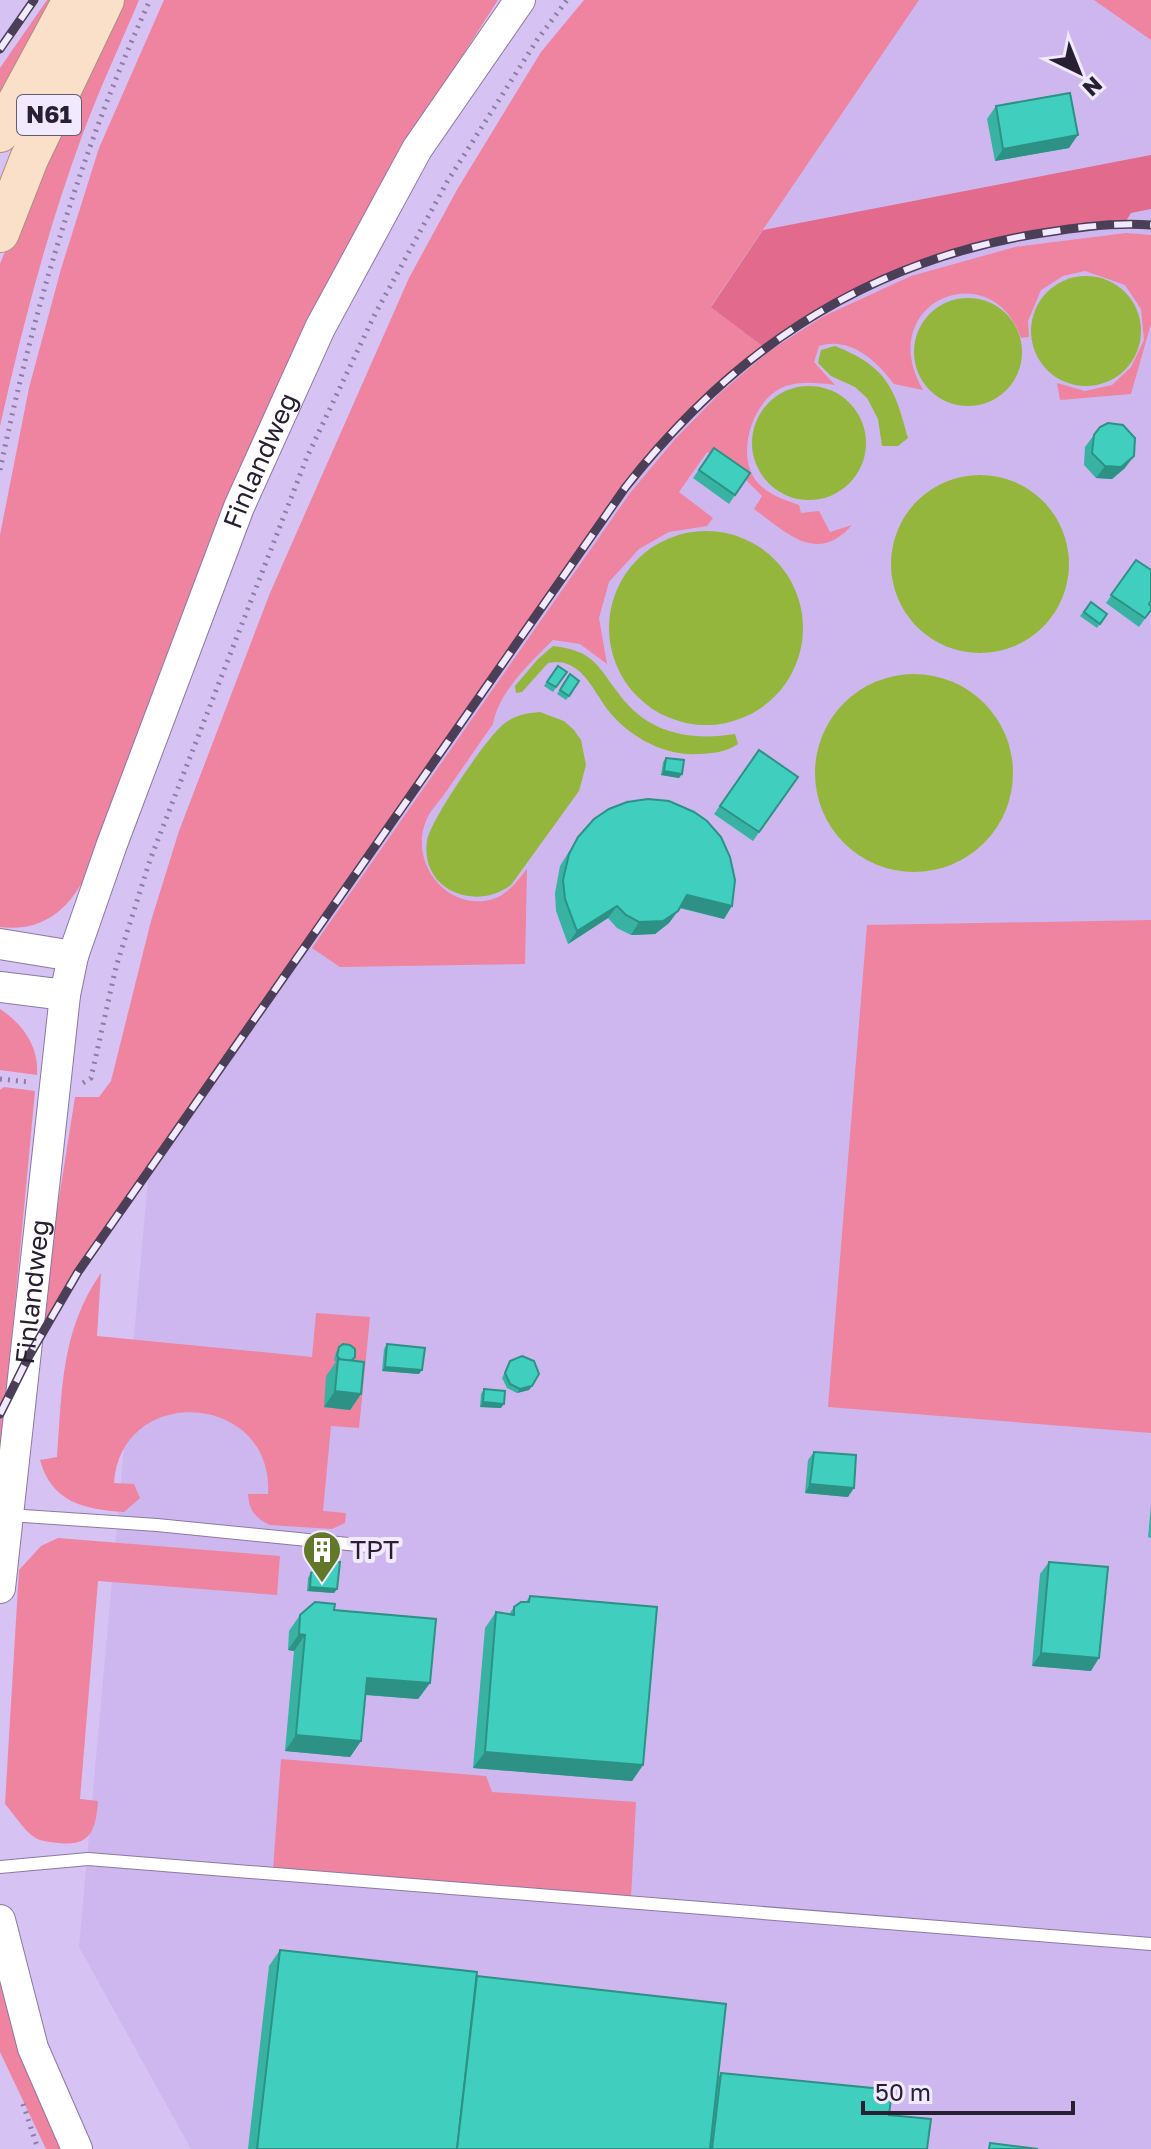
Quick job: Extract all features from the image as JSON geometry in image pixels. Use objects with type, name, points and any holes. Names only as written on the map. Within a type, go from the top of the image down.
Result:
[{"type":"main road","name":"N61","points":[[0,133],[72,0]]},
{"type":"main road","name":"N61","points":[[0,233],[29,159],[105,0]]},
{"type":"street","name":"Finlandweg","points":[[0,1588],[65,995],[73,956],[239,507],[320,328],[417,149],[520,0]]},
{"type":"street","points":[[0,944],[73,956]]},
{"type":"street","points":[[0,987],[65,995]]},
{"type":"street","points":[[0,1920],[33,2048],[77,2149]]},
{"type":"lane","points":[[8,1515],[157,1525],[368,1546]]},
{"type":"lane","points":[[0,1867],[88,1859],[1151,1944]]},
{"type":"path","points":[[0,470],[17,390],[53,253],[117,73],[150,0]]},
{"type":"path","points":[[0,1079],[80,1085],[91,1078],[116,967],[150,860],[313,443],[374,316],[447,182],[537,40],[567,0]]},
{"type":"shaded area","points":[[47,0],[60,0],[0,105],[0,68]]},
{"type":"shaded area","points":[[120,0],[139,0],[69,172],[26,316],[0,426],[0,264],[22,208]]},
{"type":"shaded area","points":[[164,0],[498,0],[359,228],[84,879],[69,902],[50,918],[27,926],[0,927],[0,535],[29,388],[61,269],[99,148]]},
{"type":"shaded area","points":[[584,0],[919,0],[711,306],[765,348],[689,412],[618,498],[85,1260],[42,1331],[51,1249],[75,1097],[99,1097],[111,1081],[151,921],[179,831],[270,593],[409,278],[458,188],[541,52]]},
{"type":"shaded area","points":[[609,0],[1151,0],[1151,2149],[191,2149],[79,1947],[159,1058]]},
{"type":"shaded area","points":[[1094,0],[1151,0],[1151,40]]},
{"type":"shaded area","points":[[1151,155],[1151,209],[1131,213],[1124,224],[1060,228],[975,244],[901,271],[865,288],[765,348],[711,307],[763,230]]},
{"type":"shaded area","points":[[1126,233],[1151,235],[1151,324],[1131,394],[1060,400],[1057,383],[1085,391],[1112,385],[1131,367],[1144,340],[1141,309],[1125,285],[1085,271],[1063,276],[1041,290],[1028,321],[1029,337],[1021,338],[1006,312],[986,297],[964,293],[942,299],[924,312],[913,333],[911,359],[923,390],[894,384],[871,359],[852,347],[841,344],[819,346],[814,362],[835,385],[798,383],[786,386],[766,400],[758,411],[748,438],[749,465],[757,482],[767,491],[799,505],[801,513],[819,511],[830,532],[852,525],[827,543],[814,544],[790,535],[754,509],[762,496],[744,478],[707,452],[679,492],[713,518],[707,526],[669,532],[639,549],[609,582],[599,618],[607,664],[580,644],[553,640],[517,678],[502,700],[493,724],[429,814],[422,837],[428,869],[437,882],[463,899],[479,901],[501,896],[527,869],[525,964],[340,967],[312,948],[630,493],[676,438],[720,393],[768,352],[822,317],[911,276],[1015,247]]},
{"type":"shaded area","points":[[1086,276],[1107,280],[1125,292],[1137,310],[1141,331],[1137,352],[1125,370],[1107,382],[1086,386],[1065,382],[1047,370],[1035,352],[1031,331],[1035,310],[1047,292],[1065,280]]},
{"type":"shaded area","points":[[968,298],[989,302],[1007,313],[1018,331],[1022,352],[1018,373],[1007,391],[989,402],[968,406],[947,402],[929,391],[918,373],[914,352],[918,331],[929,313],[947,302]]},
{"type":"shaded area","points":[[835,346],[866,362],[893,392],[908,438],[898,446],[882,446],[878,419],[867,398],[855,387],[831,376],[818,363],[821,350]]},
{"type":"shaded area","points":[[809,386],[831,390],[850,402],[862,421],[866,443],[862,465],[850,484],[831,496],[809,500],[787,496],[768,484],[756,465],[752,443],[756,421],[768,402],[787,390]]},
{"type":"shaded area","points":[[980,475],[1014,482],[1043,501],[1062,530],[1069,564],[1062,598],[1043,627],[1014,646],[980,653],[946,646],[917,627],[898,598],[891,564],[898,530],[917,501],[946,482]]},
{"type":"shaded area","points":[[706,531],[743,538],[775,559],[796,591],[803,628],[796,665],[775,697],[743,718],[706,725],[669,718],[637,697],[616,665],[609,628],[616,591],[637,559],[669,538]]},
{"type":"shaded area","points":[[553,646],[586,655],[631,707],[657,726],[687,735],[735,734],[738,744],[723,751],[698,754],[659,748],[625,728],[584,676],[568,664],[548,663],[522,692],[516,693],[515,686]]},
{"type":"shaded area","points":[[914,674],[952,682],[984,703],[1005,735],[1013,773],[1005,811],[984,843],[952,864],[914,872],[876,864],[844,843],[823,811],[815,773],[823,735],[844,703],[876,682]]},
{"type":"shaded area","points":[[540,712],[564,721],[581,740],[586,765],[579,791],[511,885],[497,893],[482,896],[453,892],[441,884],[432,872],[427,858],[430,831],[461,779],[497,730],[513,718]]},
{"type":"shaded area","points":[[1151,920],[1151,1433],[828,1407],[867,925]]},
{"type":"shaded area","points":[[0,1009],[28,1037],[35,1055],[37,1075],[0,1070]]},
{"type":"shaded area","points":[[4,1087],[35,1091],[0,1463],[0,1090]]},
{"type":"shaded area","points":[[101,1273],[97,1336],[312,1357],[316,1313],[370,1317],[359,1428],[331,1426],[323,1511],[346,1513],[345,1523],[332,1529],[270,1525],[260,1519],[251,1509],[248,1494],[268,1494],[263,1460],[247,1435],[224,1419],[196,1412],[167,1415],[142,1428],[123,1450],[114,1483],[134,1484],[140,1498],[124,1512],[83,1506],[61,1495],[45,1474],[40,1460],[57,1457],[63,1384],[71,1339],[78,1316]]},
{"type":"shaded area","points":[[58,1538],[280,1556],[277,1595],[98,1581],[80,1799],[98,1801],[97,1811],[90,1834],[85,1839],[70,1843],[46,1842],[34,1837],[5,1804],[19,1570],[41,1546]]},
{"type":"shaded area","points":[[281,1759],[486,1776],[492,1792],[636,1802],[631,1898],[273,1870]]},
{"type":"shaded area","points":[[0,1980],[23,2055],[61,2149],[46,2149],[0,2052]]},
{"type":"building","points":[[1070,93],[1078,135],[1003,149],[996,106]]},
{"type":"building","points":[[1108,423],[1123,425],[1135,438],[1134,456],[1121,467],[1105,466],[1092,453],[1094,435]]},
{"type":"building","points":[[714,448],[750,473],[735,495],[699,470]]},
{"type":"building","points":[[1136,560],[1151,570],[1151,610],[1145,618],[1111,595]]},
{"type":"building","points":[[1091,602],[1107,614],[1100,624],[1084,612]]},
{"type":"building","points":[[558,666],[567,672],[556,687],[547,682]]},
{"type":"building","points":[[570,674],[579,681],[569,696],[560,690]]},
{"type":"building","points":[[759,750],[798,777],[759,832],[720,806]]},
{"type":"building","points":[[666,758],[684,760],[682,774],[664,771]]},
{"type":"building","points":[[648,799],[669,801],[694,812],[721,837],[735,880],[732,906],[687,895],[678,911],[663,921],[639,922],[617,906],[577,931],[565,899],[563,880],[569,854],[578,837],[594,819],[609,809]]},
{"type":"building","points":[[343,1344],[355,1349],[355,1357],[351,1361],[341,1360],[337,1356]]},
{"type":"building","points":[[387,1344],[425,1348],[422,1370],[385,1367]]},
{"type":"building","points":[[522,1356],[534,1361],[539,1374],[532,1386],[520,1389],[510,1384],[505,1373],[510,1361]]},
{"type":"building","points":[[338,1359],[364,1362],[361,1394],[335,1391]]},
{"type":"building","points":[[484,1389],[505,1391],[504,1404],[483,1402]]},
{"type":"building","points":[[814,1452],[856,1455],[854,1488],[810,1484]]},
{"type":"building","name":"TPT","points":[[326,1561],[340,1562],[337,1589],[310,1587],[311,1573]]},
{"type":"building","points":[[1049,1562],[1108,1567],[1099,1658],[1041,1653]]},
{"type":"building","points":[[530,1596],[657,1607],[643,1765],[485,1752],[496,1612],[514,1615],[514,1607],[521,1602],[529,1602]]},
{"type":"building","points":[[315,1602],[335,1604],[334,1610],[436,1619],[430,1683],[367,1678],[361,1741],[296,1735],[305,1635],[299,1634],[300,1615]]},
{"type":"building","points":[[280,1950],[477,1972],[457,2149],[257,2149]]},
{"type":"building","points":[[477,1976],[726,2004],[710,2149],[457,2149]]},
{"type":"building","points":[[721,2073],[892,2090],[889,2115],[931,2119],[927,2149],[712,2149]]},
{"type":"building","points":[[990,2143],[1038,2149],[989,2149]]},
{"type":"railway","points":[[0,49],[34,0]]},
{"type":"railway","points":[[0,1414],[29,1356],[78,1272],[625,488],[665,440],[753,358],[801,324],[852,294],[906,270],[963,250],[1024,236],[1103,225],[1151,225]]},
{"type":"place","name":"TPT","points":[[322,1584]]}]
